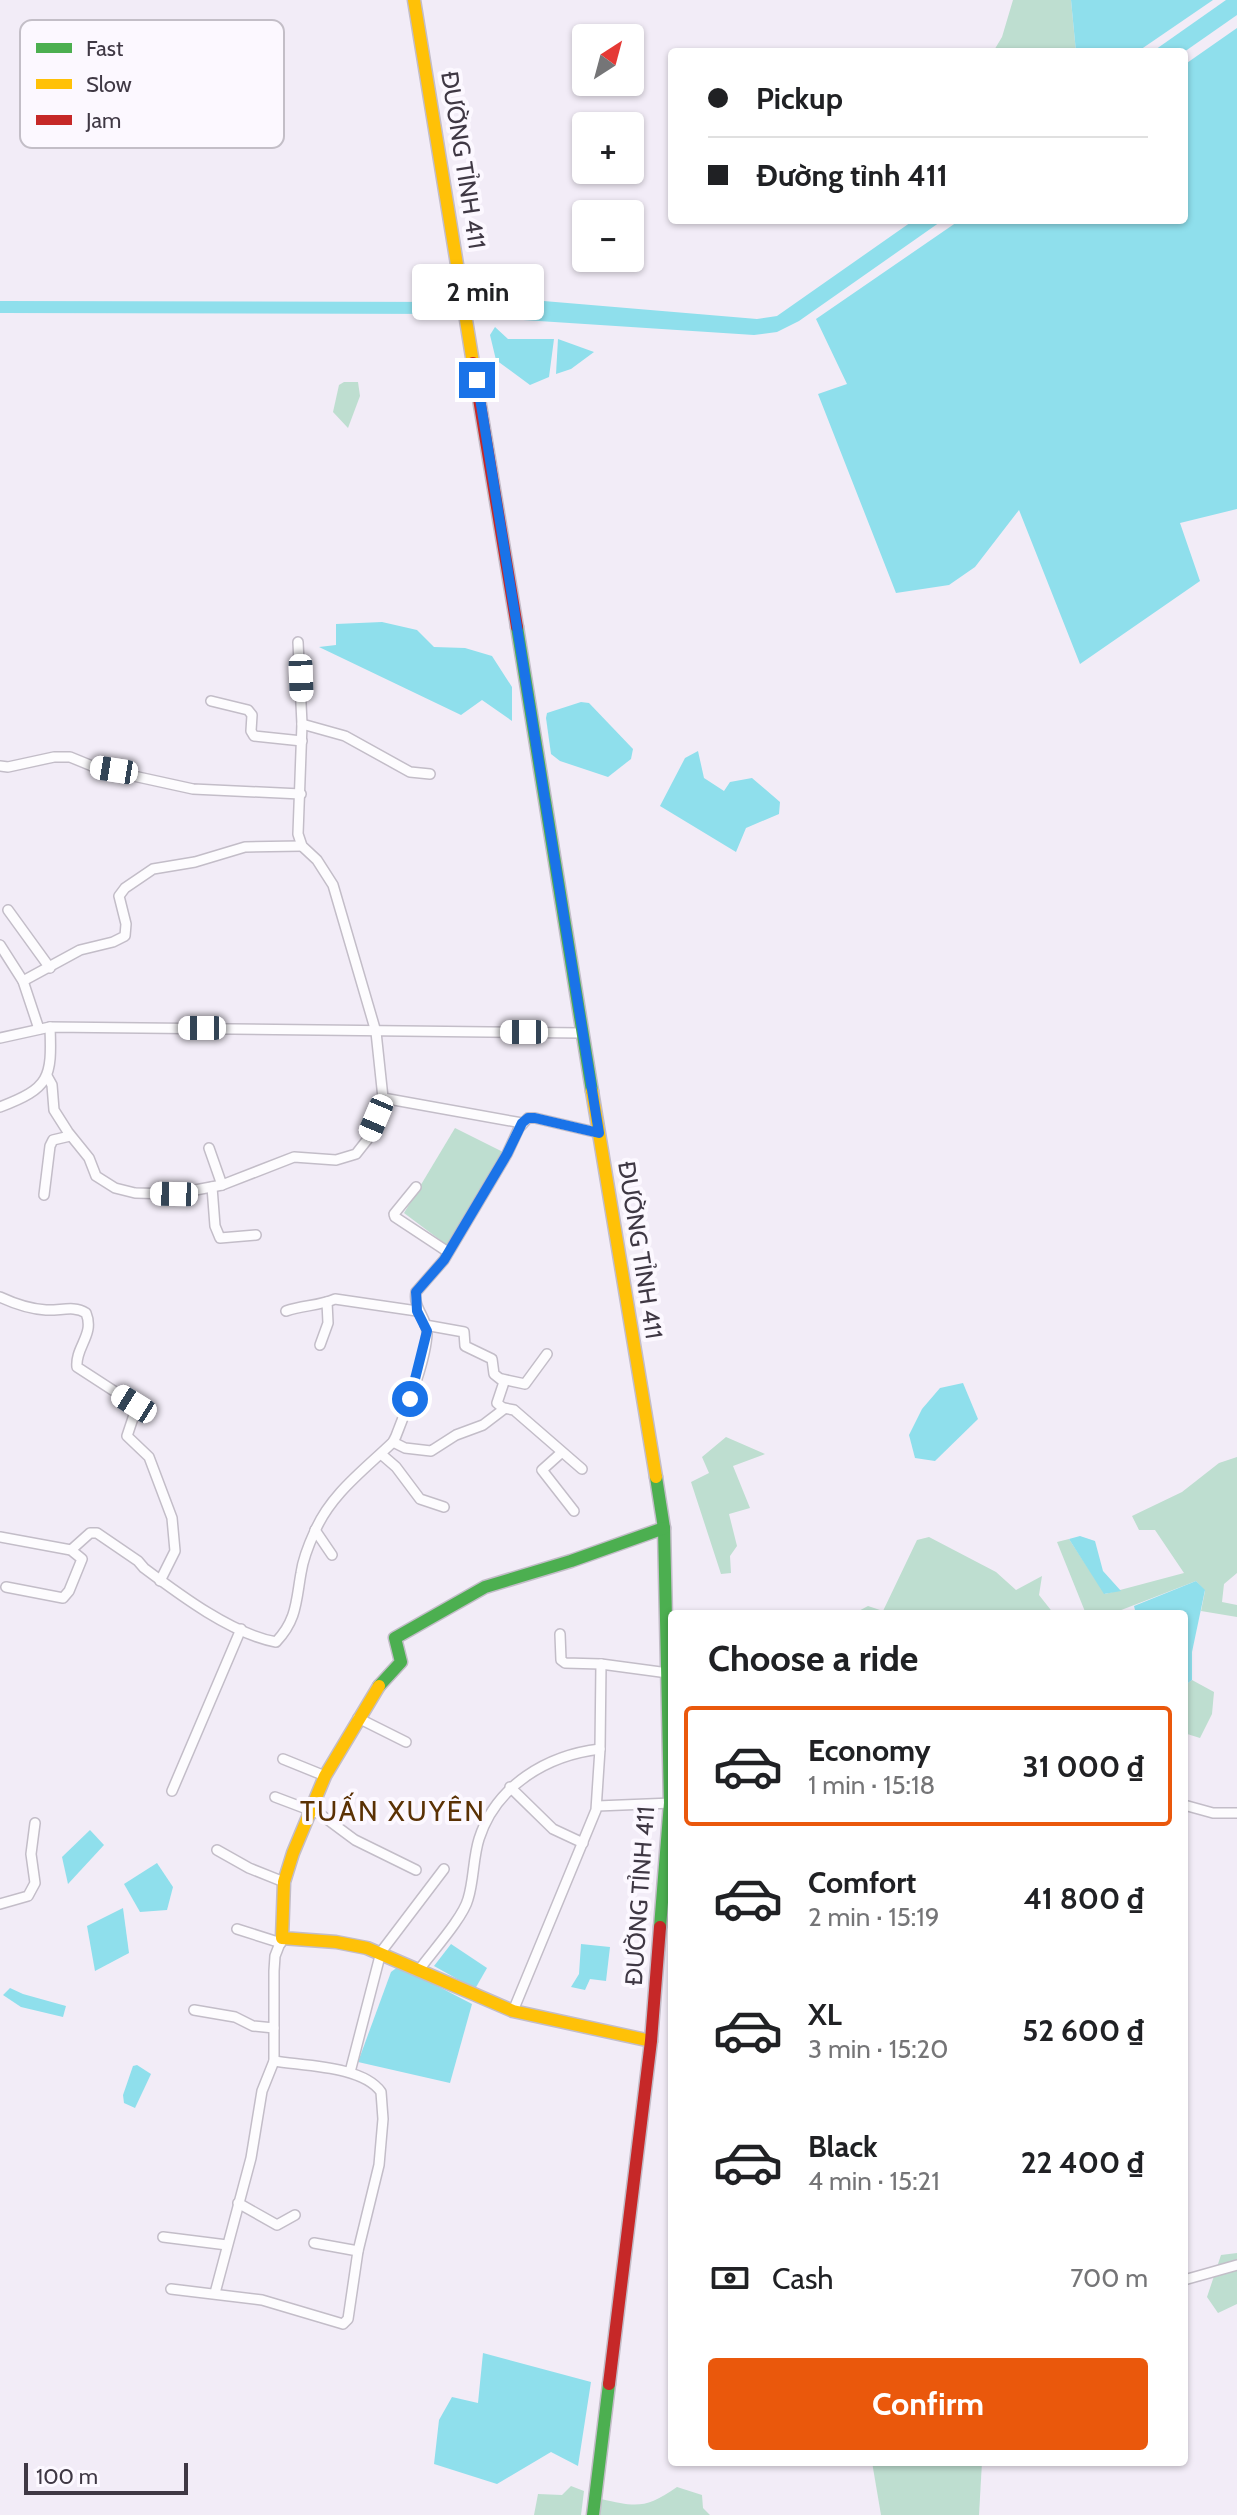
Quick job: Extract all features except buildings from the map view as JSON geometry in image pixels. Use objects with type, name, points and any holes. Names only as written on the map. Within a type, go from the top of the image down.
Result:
[{"type":"main road","name":"ĐƯỜNG TỈNH 411","points":[[414,0],[664,1528],[668,1673]]},
{"type":"main road","points":[[651,2041],[598,2032],[513,2011],[461,1991],[381,1952],[335,1939],[282,1940],[284,1882],[293,1853],[325,1776],[376,1689],[401,1662],[394,1641],[397,1635],[459,1604],[485,1587],[664,1528]]},
{"type":"main road","name":"ĐƯỜNG TỈNH 411","points":[[593,2515],[651,2041],[668,1839]]},
{"type":"street","points":[[47,1076],[52,1085],[54,1110],[89,1158],[96,1176],[115,1188],[135,1193],[174,1194],[217,1186],[294,1157],[336,1160],[356,1154],[367,1140],[383,1098],[376,1032],[331,880],[302,846],[298,834],[302,724],[298,642]]},
{"type":"street","points":[[211,701],[251,712],[254,736],[302,741]]},
{"type":"street","points":[[302,724],[345,736],[410,772],[430,774]]},
{"type":"street","points":[[0,766],[70,757],[97,768],[193,789],[301,794]]},
{"type":"street","points":[[23,981],[80,950],[125,936],[126,924],[119,896],[125,888],[153,869],[195,862],[245,847],[302,846]]},
{"type":"street","points":[[8,910],[50,968]]},
{"type":"street","points":[[0,1107],[29,1093],[47,1076],[51,1063],[44,1028],[23,981],[2,950]]},
{"type":"street","points":[[0,1038],[44,1028],[583,1033]]},
{"type":"street","points":[[383,1098],[522,1123]]},
{"type":"street","points":[[71,1550],[90,1533],[97,1533],[193,1604],[257,1639],[276,1642],[285,1633],[298,1606],[301,1570],[315,1530],[332,1500],[393,1442],[416,1381],[426,1337],[425,1325],[417,1311],[416,1292],[448,1252],[507,1154],[522,1123],[528,1118],[535,1118],[599,1133]]},
{"type":"street","points":[[44,1195],[50,1146],[53,1140],[70,1136]]},
{"type":"street","points":[[209,1148],[217,1186],[215,1226],[220,1238],[256,1235]]},
{"type":"street","points":[[416,1187],[394,1216],[448,1252]]},
{"type":"street","points":[[0,1297],[28,1308],[76,1308],[86,1313],[89,1328],[76,1361],[77,1367],[134,1404],[136,1409],[127,1436],[149,1457],[172,1518],[175,1551],[160,1581]]},
{"type":"street","points":[[286,1311],[346,1299],[417,1311]]},
{"type":"street","points":[[320,1345],[328,1323],[327,1302]]},
{"type":"street","points":[[425,1325],[464,1332],[465,1346],[492,1359],[494,1374],[502,1379],[525,1384],[547,1354]]},
{"type":"street","points":[[502,1379],[504,1385],[497,1403],[514,1410],[582,1469]]},
{"type":"street","points":[[393,1442],[405,1448],[431,1451],[456,1435],[483,1425],[504,1408]]},
{"type":"street","points":[[561,1453],[542,1470],[574,1511]]},
{"type":"street","points":[[381,1454],[396,1467],[420,1499],[444,1507]]},
{"type":"street","points":[[315,1530],[332,1555]]},
{"type":"street","points":[[0,1537],[71,1550],[82,1559],[63,1598],[6,1587]]},
{"type":"street","points":[[172,1791],[241,1629]]},
{"type":"street","points":[[560,1634],[562,1662],[668,1673]]},
{"type":"street","points":[[513,2011],[597,1806],[601,1664]]},
{"type":"street","points":[[358,1718],[406,1742]]},
{"type":"street","points":[[419,1970],[465,1907],[478,1839],[510,1787],[563,1756],[600,1749]]},
{"type":"street","points":[[283,1759],[325,1776]]},
{"type":"street","points":[[510,1787],[553,1829],[583,1843]]},
{"type":"street","points":[[275,1797],[312,1811],[362,1844],[416,1870]]},
{"type":"street","points":[[597,1806],[668,1803]]},
{"type":"street","points":[[1188,1806],[1213,1813],[1237,1813]]},
{"type":"street","points":[[0,1904],[28,1896],[35,1883],[31,1854],[35,1823]]},
{"type":"street","points":[[217,1850],[249,1868],[284,1882]]},
{"type":"street","points":[[350,2072],[381,1952],[444,1869]]},
{"type":"street","points":[[215,2293],[251,2158],[262,2091],[274,2061],[274,1971],[282,1940],[237,1929]]},
{"type":"street","points":[[194,2010],[235,2017],[253,2026],[274,2028]]},
{"type":"street","points":[[171,2289],[262,2300],[343,2324],[348,2319],[358,2251],[379,2165],[383,2119],[381,2092],[376,2084],[350,2072],[274,2061]]},
{"type":"street","points":[[238,2203],[277,2225],[295,2215]]},
{"type":"street","points":[[163,2237],[227,2245]]},
{"type":"street","points":[[314,2243],[358,2251]]},
{"type":"street","points":[[1188,2279],[1237,2265]]},
{"type":"green space","points":[[1013,0],[1071,0],[1076,48],[995,48],[1002,37]]},
{"type":"green space","points":[[358,382],[360,396],[348,428],[333,412],[339,385]]},
{"type":"green space","points":[[455,1128],[503,1152],[448,1246],[404,1213]]},
{"type":"green space","points":[[726,1437],[765,1454],[733,1466],[750,1508],[729,1514],[737,1546],[730,1556],[731,1573],[721,1574],[691,1482],[709,1473],[702,1457]]},
{"type":"green space","points":[[1237,1457],[1237,1573],[1224,1584],[1222,1602],[1237,1605],[1237,1617],[1201,1611],[1205,1591],[1196,1581],[1121,1610],[1084,1610],[1057,1542],[1069,1539],[1105,1594],[1184,1573],[1155,1530],[1139,1530],[1132,1516],[1182,1492],[1219,1463]]},
{"type":"green space","points":[[929,1537],[996,1572],[1016,1590],[1042,1576],[1039,1595],[1051,1610],[883,1610],[917,1540]]},
{"type":"green space","points":[[1192,1680],[1214,1692],[1212,1714],[1200,1738],[1188,1734],[1188,1683]]},
{"type":"green space","points":[[1237,2253],[1237,2304],[1218,2313],[1207,2297],[1221,2255]]},
{"type":"green space","points":[[873,2466],[982,2466],[979,2515],[881,2515]]},
{"type":"green space","points":[[571,2486],[584,2491],[581,2515],[534,2515],[538,2494],[562,2495]]},
{"type":"green space","points":[[677,2487],[702,2495],[703,2508],[710,2515],[600,2515],[601,2499],[624,2504],[648,2503]]},
{"type":"water","points":[[1071,0],[1213,0],[1143,48],[1076,48]]},
{"type":"water","points":[[1226,0],[1237,0],[1237,15],[1188,49],[1158,48]]},
{"type":"water","points":[[1237,28],[1237,509],[1180,523],[1200,581],[1080,664],[1019,510],[975,567],[949,585],[896,593],[818,394],[847,384],[816,319],[954,224],[1188,224],[1188,62]]},
{"type":"water","points":[[908,224],[937,224],[799,321],[777,332],[754,335],[476,317],[472,295],[757,319],[777,316]]},
{"type":"water","points":[[495,327],[508,339],[554,339],[549,377],[530,385],[496,360],[490,335]]},
{"type":"water","points":[[558,339],[594,352],[571,369],[556,374]]},
{"type":"water","points":[[382,622],[417,630],[434,647],[465,648],[492,656],[512,687],[512,721],[482,700],[461,715],[319,647],[336,645],[336,624]]},
{"type":"water","points":[[581,702],[589,703],[633,749],[631,759],[608,777],[560,761],[551,754],[547,713]]},
{"type":"water","points":[[698,751],[704,778],[724,791],[730,782],[752,778],[780,802],[779,814],[746,828],[736,852],[660,806],[685,758]]},
{"type":"water","points":[[963,1383],[978,1419],[935,1461],[915,1458],[909,1435],[922,1409],[940,1388]]},
{"type":"water","points":[[1080,1536],[1095,1541],[1103,1571],[1121,1591],[1104,1594],[1069,1539]]},
{"type":"water","points":[[1196,1581],[1205,1590],[1192,1652],[1192,1680],[1188,1683],[1188,1610],[1135,1610],[1134,1606]]},
{"type":"water","points":[[90,1830],[104,1845],[68,1884],[62,1857]]},
{"type":"water","points":[[157,1863],[173,1887],[167,1910],[140,1912],[124,1884]]},
{"type":"water","points":[[123,1908],[129,1953],[95,1971],[87,1926]]},
{"type":"water","points":[[451,1944],[487,1968],[475,1989],[434,1966]]},
{"type":"water","points":[[581,1944],[610,1947],[606,1981],[590,1979],[585,1990],[571,1987],[579,1974]]},
{"type":"water","points":[[399,1966],[472,2004],[450,2083],[358,2062],[391,1972]]},
{"type":"water","points":[[10,1988],[66,2006],[63,2017],[21,2007],[3,1995]]},
{"type":"water","points":[[137,2065],[151,2074],[135,2108],[124,2103],[123,2095],[133,2066]]},
{"type":"water","points":[[483,2353],[591,2382],[578,2466],[551,2452],[497,2484],[434,2464],[439,2420],[452,2397],[478,2403]]},
{"type":"waterway","points":[[0,307],[453,308]]},
{"type":"traffic: fast","points":[[517,627],[592,1091]]},
{"type":"traffic: fast","points":[[656,1477],[664,1528],[668,1711]]},
{"type":"traffic: fast","points":[[379,1686],[401,1662],[395,1638],[485,1587],[664,1528]]},
{"type":"traffic: fast","points":[[660,1927],[668,1828]]},
{"type":"traffic: fast","points":[[593,2515],[609,2384]]},
{"type":"traffic: slow","points":[[414,0],[473,363]]},
{"type":"traffic: slow","points":[[592,1091],[656,1477]]},
{"type":"traffic: slow","points":[[379,1686],[325,1776],[293,1853],[284,1882],[282,1938],[367,1948],[513,2011],[651,2041]]},
{"type":"traffic: jam","points":[[473,363],[517,627]]},
{"type":"traffic: jam","points":[[609,2384],[651,2041],[660,1927]]},
{"type":"district","name":"TUẤN XUYÊN","points":[[393,1811]]},
{"type":"route","points":[[410,1399],[427,1331],[417,1311],[416,1292],[444,1260],[522,1123],[528,1118],[535,1118],[599,1133],[477,380]]}]
